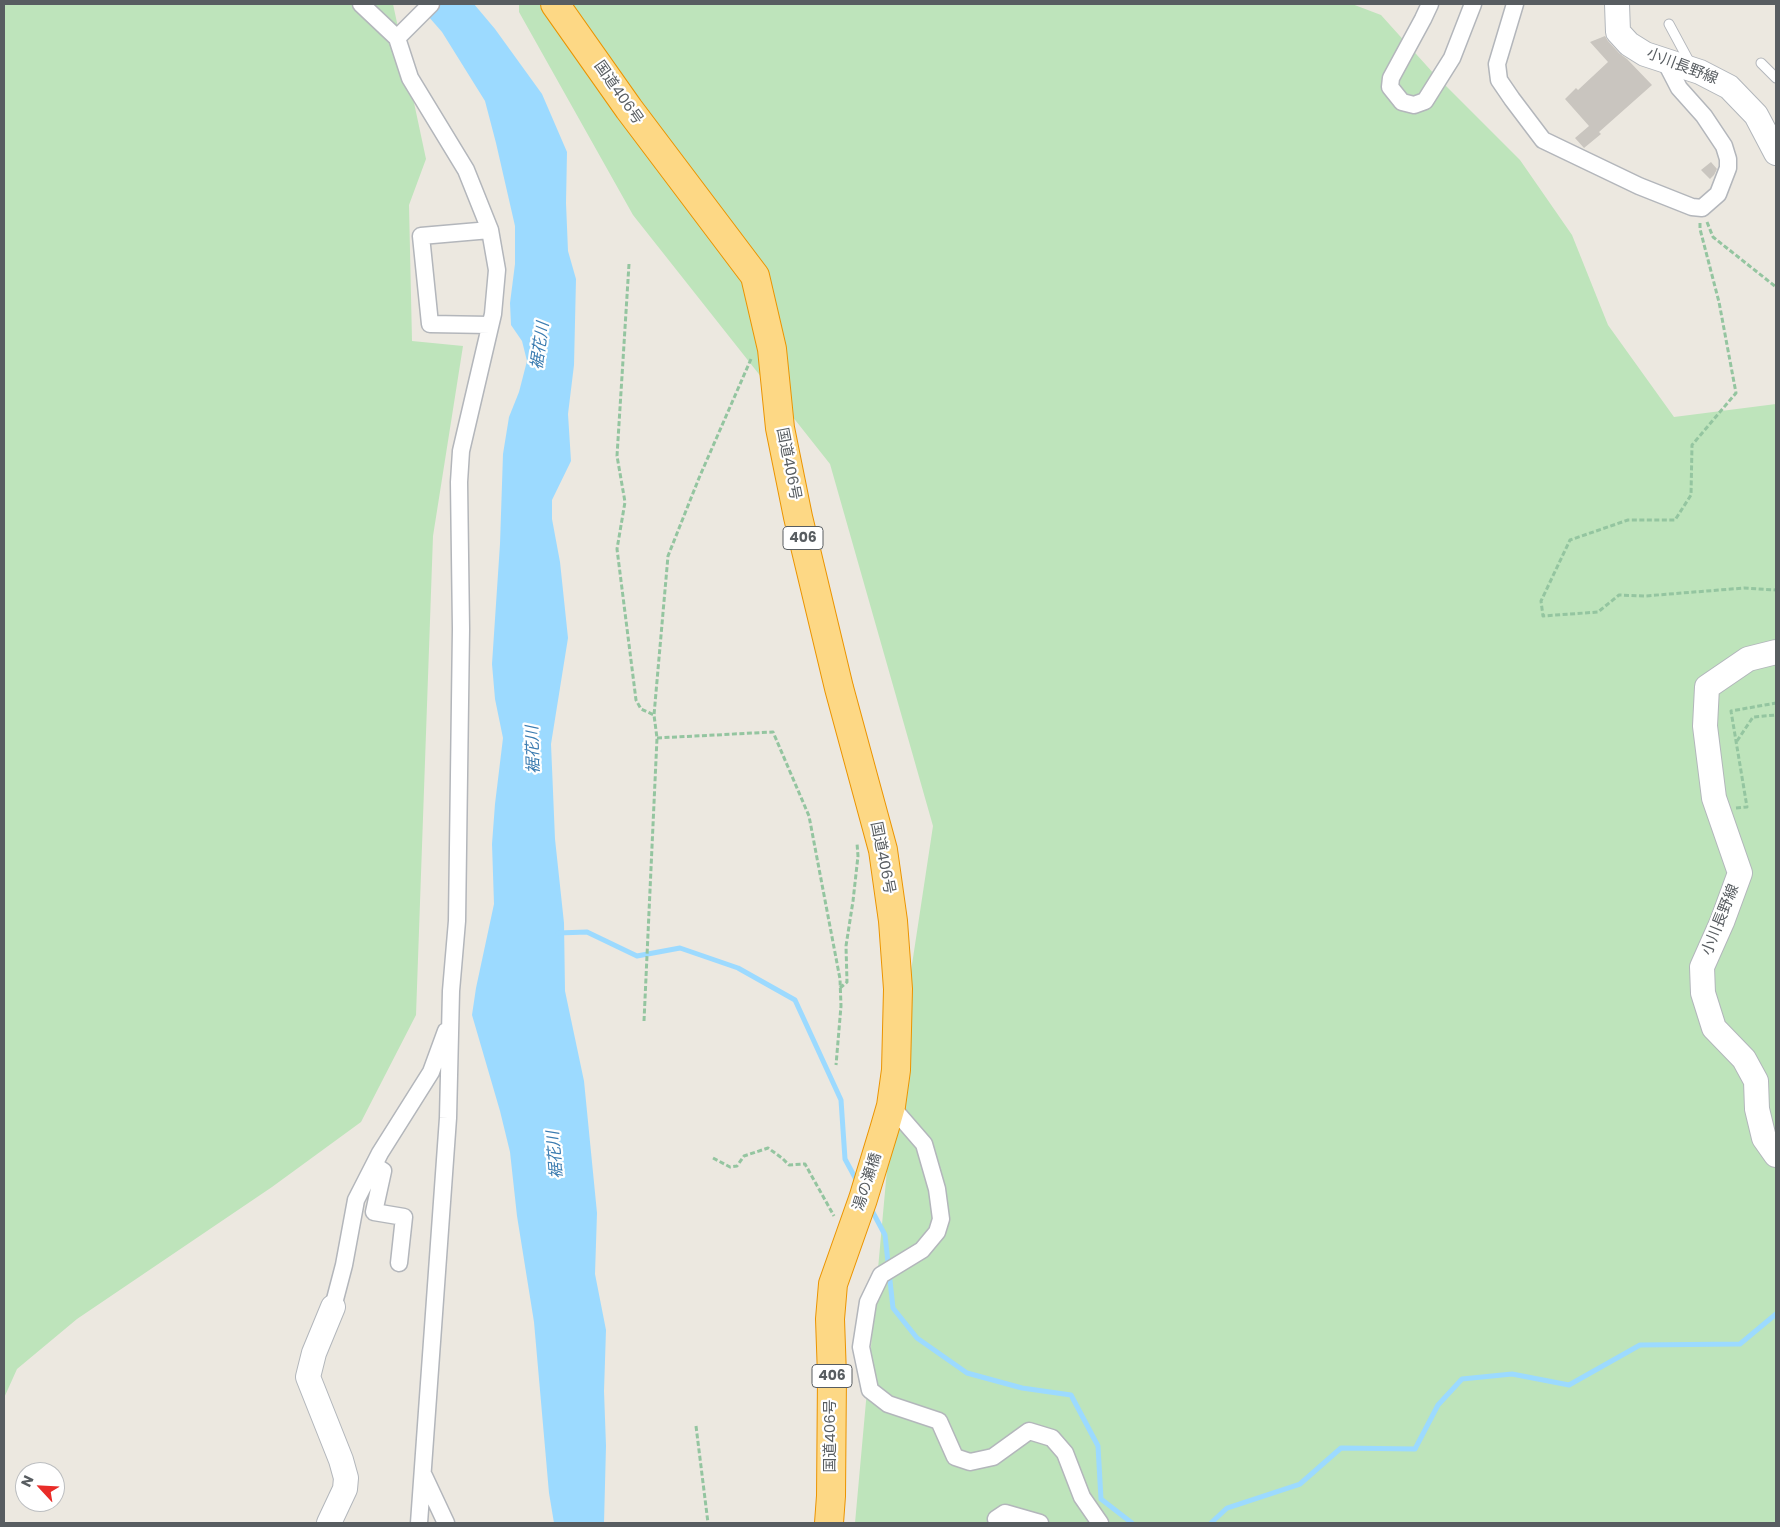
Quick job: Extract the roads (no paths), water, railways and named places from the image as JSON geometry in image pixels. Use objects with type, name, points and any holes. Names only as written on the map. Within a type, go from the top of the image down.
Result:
[{"type":"highway","name":"国道406号","points":[[555,4],[628,109],[755,276],[772,349],[780,428],[798,516],[839,688],[883,850],[898,989],[896,1070],[888,1118]]},
{"type":"highway","name":"湯の瀬橋","points":[[842,1229],[888,1118]]},
{"type":"highway","name":"国道406号","points":[[830,1523],[832,1413],[830,1319],[833,1284],[842,1229]]},
{"type":"main road","name":"小川長野線","points":[[1618,4],[1618,32],[1629,44],[1645,54],[1716,79],[1729,87],[1756,115],[1776,152]]},
{"type":"main road","name":"小川長野線","points":[[1776,652],[1748,659],[1707,687],[1706,733],[1714,798],[1740,873],[1722,922],[1702,966],[1702,993],[1714,1028],[1744,1059],[1756,1081],[1757,1109],[1764,1138],[1776,1155]]},
{"type":"main road","points":[[329,1523],[345,1489],[346,1478],[341,1460],[308,1377],[314,1353],[333,1307]]},
{"type":"street","points":[[361,4],[401,34],[410,78],[466,170],[490,230],[497,270],[490,325],[461,451],[459,482],[461,629],[457,921],[451,990],[448,1118],[419,1523]]},
{"type":"street","points":[[401,34],[431,4]]},
{"type":"street","points":[[1430,4],[1390,78],[1390,87],[1402,102],[1414,105],[1425,101],[1452,58],[1473,4]]},
{"type":"street","points":[[1515,4],[1497,64],[1499,80],[1542,140],[1633,184],[1692,208],[1702,208],[1718,194],[1728,168],[1728,159],[1724,146],[1704,116],[1679,88],[1665,61]]},
{"type":"street","points":[[490,230],[421,236],[430,324],[490,325]]},
{"type":"street","points":[[333,1307],[344,1265],[356,1200],[380,1153],[431,1072],[451,1017]]},
{"type":"street","points":[[888,1118],[924,1144],[937,1189],[940,1219],[937,1232],[922,1250],[881,1276],[868,1302],[861,1347],[870,1390],[888,1404],[939,1421],[956,1457],[970,1462],[993,1457],[1029,1431],[1052,1438],[1065,1453],[1082,1497],[1100,1523]]},
{"type":"street","points":[[374,1165],[383,1171],[374,1212],[404,1217],[399,1263]]},
{"type":"street","points":[[423,1474],[446,1523]]},
{"type":"street","points":[[998,1523],[996,1519],[1006,1513],[1040,1523]]},
{"type":"lane","points":[[1669,24],[1693,70]]},
{"type":"lane","points":[[1761,63],[1776,78]]},
{"type":"water","name":"裾花川","points":[[440,4],[474,4],[495,29],[542,94],[567,152],[566,203],[568,251],[576,279],[574,365],[568,414],[571,461],[552,500],[552,519],[560,562],[568,638],[551,744],[555,839],[564,923],[565,991],[584,1081],[597,1213],[595,1274],[606,1330],[604,1523],[554,1523],[549,1493],[534,1322],[517,1216],[510,1152],[472,1015],[494,904],[492,844],[503,738],[495,699],[492,664],[500,544],[503,454],[509,417],[519,392],[527,361],[522,341],[511,325],[510,303],[515,264],[515,226],[496,143],[485,101],[442,32],[428,16]]},
{"type":"waterway","points":[[558,933],[587,932],[637,956],[680,948],[738,968],[795,1000],[841,1100],[845,1159],[858,1183]]},
{"type":"waterway","points":[[870,1207],[885,1235],[893,1308],[917,1338],[967,1373],[1022,1388],[1071,1395],[1098,1446],[1101,1499],[1132,1523]]},
{"type":"waterway","points":[[1211,1523],[1227,1508],[1300,1484],[1341,1448],[1415,1449],[1438,1405],[1462,1379],[1512,1374],[1569,1385],[1640,1345],[1740,1344],[1776,1314]]}]
